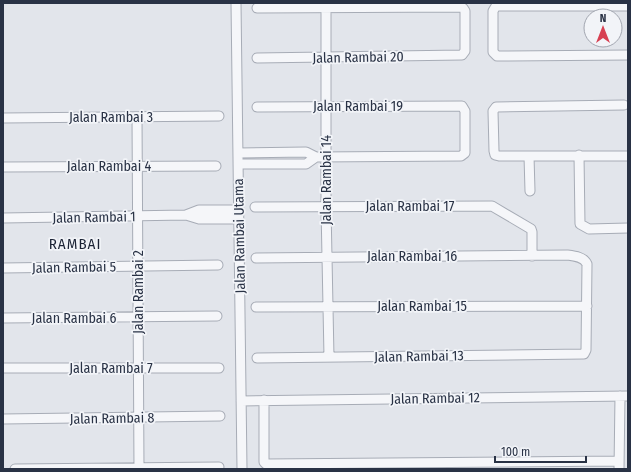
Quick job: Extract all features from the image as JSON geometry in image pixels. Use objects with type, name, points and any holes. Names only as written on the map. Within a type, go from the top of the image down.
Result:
[{"type":"street","name":"Jalan Rambai Utama","points":[[236,3],[242,469]]},
{"type":"street","points":[[257,8],[326,5]]},
{"type":"street","name":"Jalan Rambai 20","points":[[257,58],[460,56],[464,54],[465,11],[459,6],[326,5]]},
{"type":"street","name":"Jalan Rambai 14","points":[[326,5],[326,207],[329,357]]},
{"type":"street","points":[[628,6],[496,6],[493,9],[493,52],[497,56],[628,55]]},
{"type":"street","points":[[627,104],[496,107],[494,111],[494,151],[497,156],[628,156]]},
{"type":"street","name":"Jalan Rambai 19","points":[[257,107],[460,106],[464,108],[466,151],[460,156],[326,157]]},
{"type":"street","name":"Jalan Rambai 3","points":[[3,118],[219,116]]},
{"type":"street","name":"Jalan Rambai 2","points":[[137,117],[139,468]]},
{"type":"street","points":[[287,152],[287,164]]},
{"type":"street","points":[[238,153],[306,152],[316,157],[326,157]]},
{"type":"street","points":[[579,155],[580,224],[588,229],[628,228]]},
{"type":"street","points":[[529,156],[530,191]]},
{"type":"street","points":[[238,164],[306,164],[316,157]]},
{"type":"street","name":"Jalan Rambai 4","points":[[3,167],[216,166]]},
{"type":"street","name":"Jalan Rambai 17","points":[[255,207],[493,206],[531,229],[532,256]]},
{"type":"street","name":"Jalan Rambai 1","points":[[3,218],[186,215],[199,219],[239,214]]},
{"type":"street","name":"Jalan Rambai 16","points":[[256,258],[578,256],[587,263],[587,306]]},
{"type":"street","name":"Jalan Rambai 5","points":[[3,268],[218,265]]},
{"type":"street","name":"Jalan Rambai 15","points":[[256,307],[587,306]]},
{"type":"street","name":"Jalan Rambai 13","points":[[257,358],[582,354],[585,353],[586,350],[587,306]]},
{"type":"street","name":"Jalan Rambai 6","points":[[3,318],[217,316]]},
{"type":"street","name":"Jalan Rambai 7","points":[[3,368],[219,368]]},
{"type":"street","points":[[264,400],[264,462],[266,464],[619,465],[624,396]]},
{"type":"street","name":"Jalan Rambai 12","points":[[241,401],[624,396]]},
{"type":"street","name":"Jalan Rambai 8","points":[[3,419],[220,416]]},
{"type":"street","points":[[15,469],[219,467]]},
{"type":"district","name":"RAMBAI","points":[[75,244]]}]
